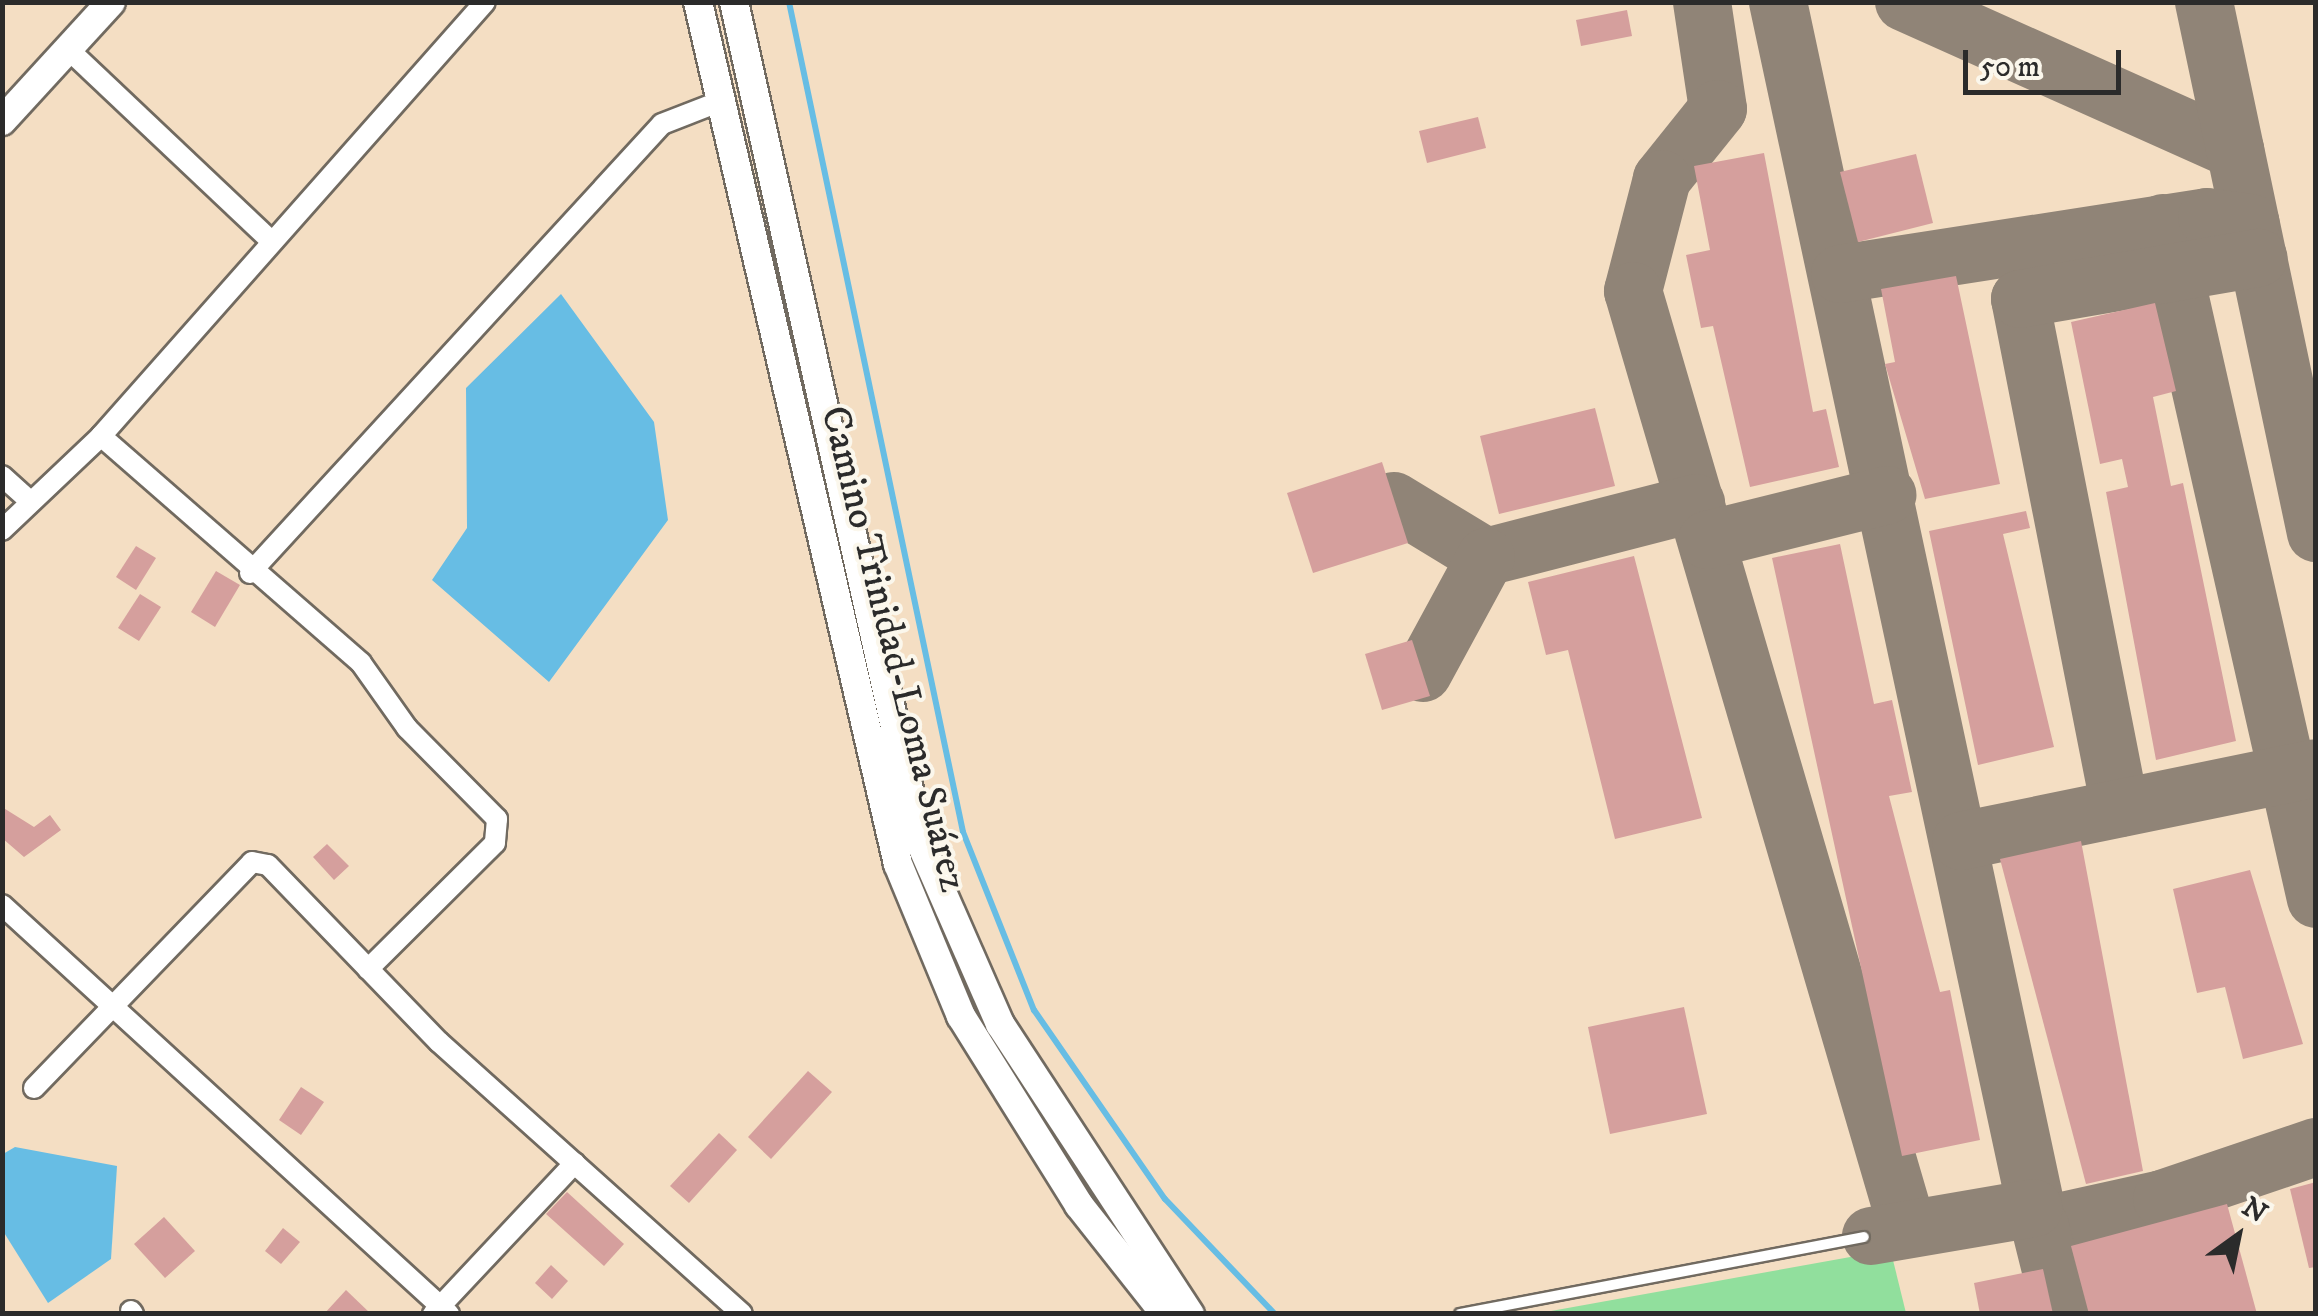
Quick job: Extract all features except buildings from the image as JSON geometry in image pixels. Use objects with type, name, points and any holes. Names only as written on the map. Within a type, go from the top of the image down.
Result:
[{"type":"street","points":[[2,120],[111,2]]},
{"type":"street","points":[[2,530],[102,436],[485,2]]},
{"type":"street","name":"Camino Trinidad-Loma Suárez","points":[[698,2],[898,864],[961,1016],[1079,1205],[1165,1314]]},
{"type":"street","name":"Camino Trinidad-Loma Suárez","points":[[734,2],[921,844],[1000,1024],[1190,1314]]},
{"type":"street","points":[[68,49],[271,240]]},
{"type":"street","points":[[250,574],[662,124],[721,101]]},
{"type":"street","points":[[102,436],[250,574],[360,663],[407,728],[497,818],[495,843],[368,969]]},
{"type":"street","points":[[2,476],[30,501]]},
{"type":"street","points":[[34,1088],[252,862],[268,865],[368,969],[742,1314]]},
{"type":"street","points":[[2,905],[441,1311],[574,1163]]},
{"type":"lane","points":[[1460,1314],[1864,1237]]},
{"type":"green space","points":[[1891,1252],[1906,1313],[1540,1313],[1867,1254]]},
{"type":"water","points":[[561,294],[654,422],[668,520],[549,682],[432,580],[467,528],[466,388]]},
{"type":"water","points":[[15,1147],[117,1166],[111,1259],[48,1303],[3,1231],[3,1154]]},
{"type":"waterway","points":[[789,2],[963,832],[1034,1010],[1165,1199],[1275,1314]]},
{"type":"taxiway","points":[[1702,2],[1718,109],[1662,179],[1633,291],[1907,1227]]},
{"type":"taxiway","points":[[1778,2],[2040,1226],[2162,1199],[2316,1147]]},
{"type":"taxiway","points":[[1904,2],[2235,150]]},
{"type":"taxiway","points":[[2204,2],[2316,533]]},
{"type":"taxiway","points":[[1840,274],[2207,217],[2251,223]]},
{"type":"taxiway","points":[[2163,223],[2316,899]]},
{"type":"taxiway","points":[[2120,808],[2020,299],[2258,258]]},
{"type":"taxiway","points":[[1707,540],[1887,495]]},
{"type":"taxiway","points":[[1394,501],[1486,557],[1696,503]]},
{"type":"taxiway","points":[[1423,673],[1486,557]]},
{"type":"taxiway","points":[[1961,841],[2316,768]]},
{"type":"taxiway","points":[[1871,1236],[2034,1208]]},
{"type":"taxiway","points":[[2040,1226],[2062,1314]]}]
